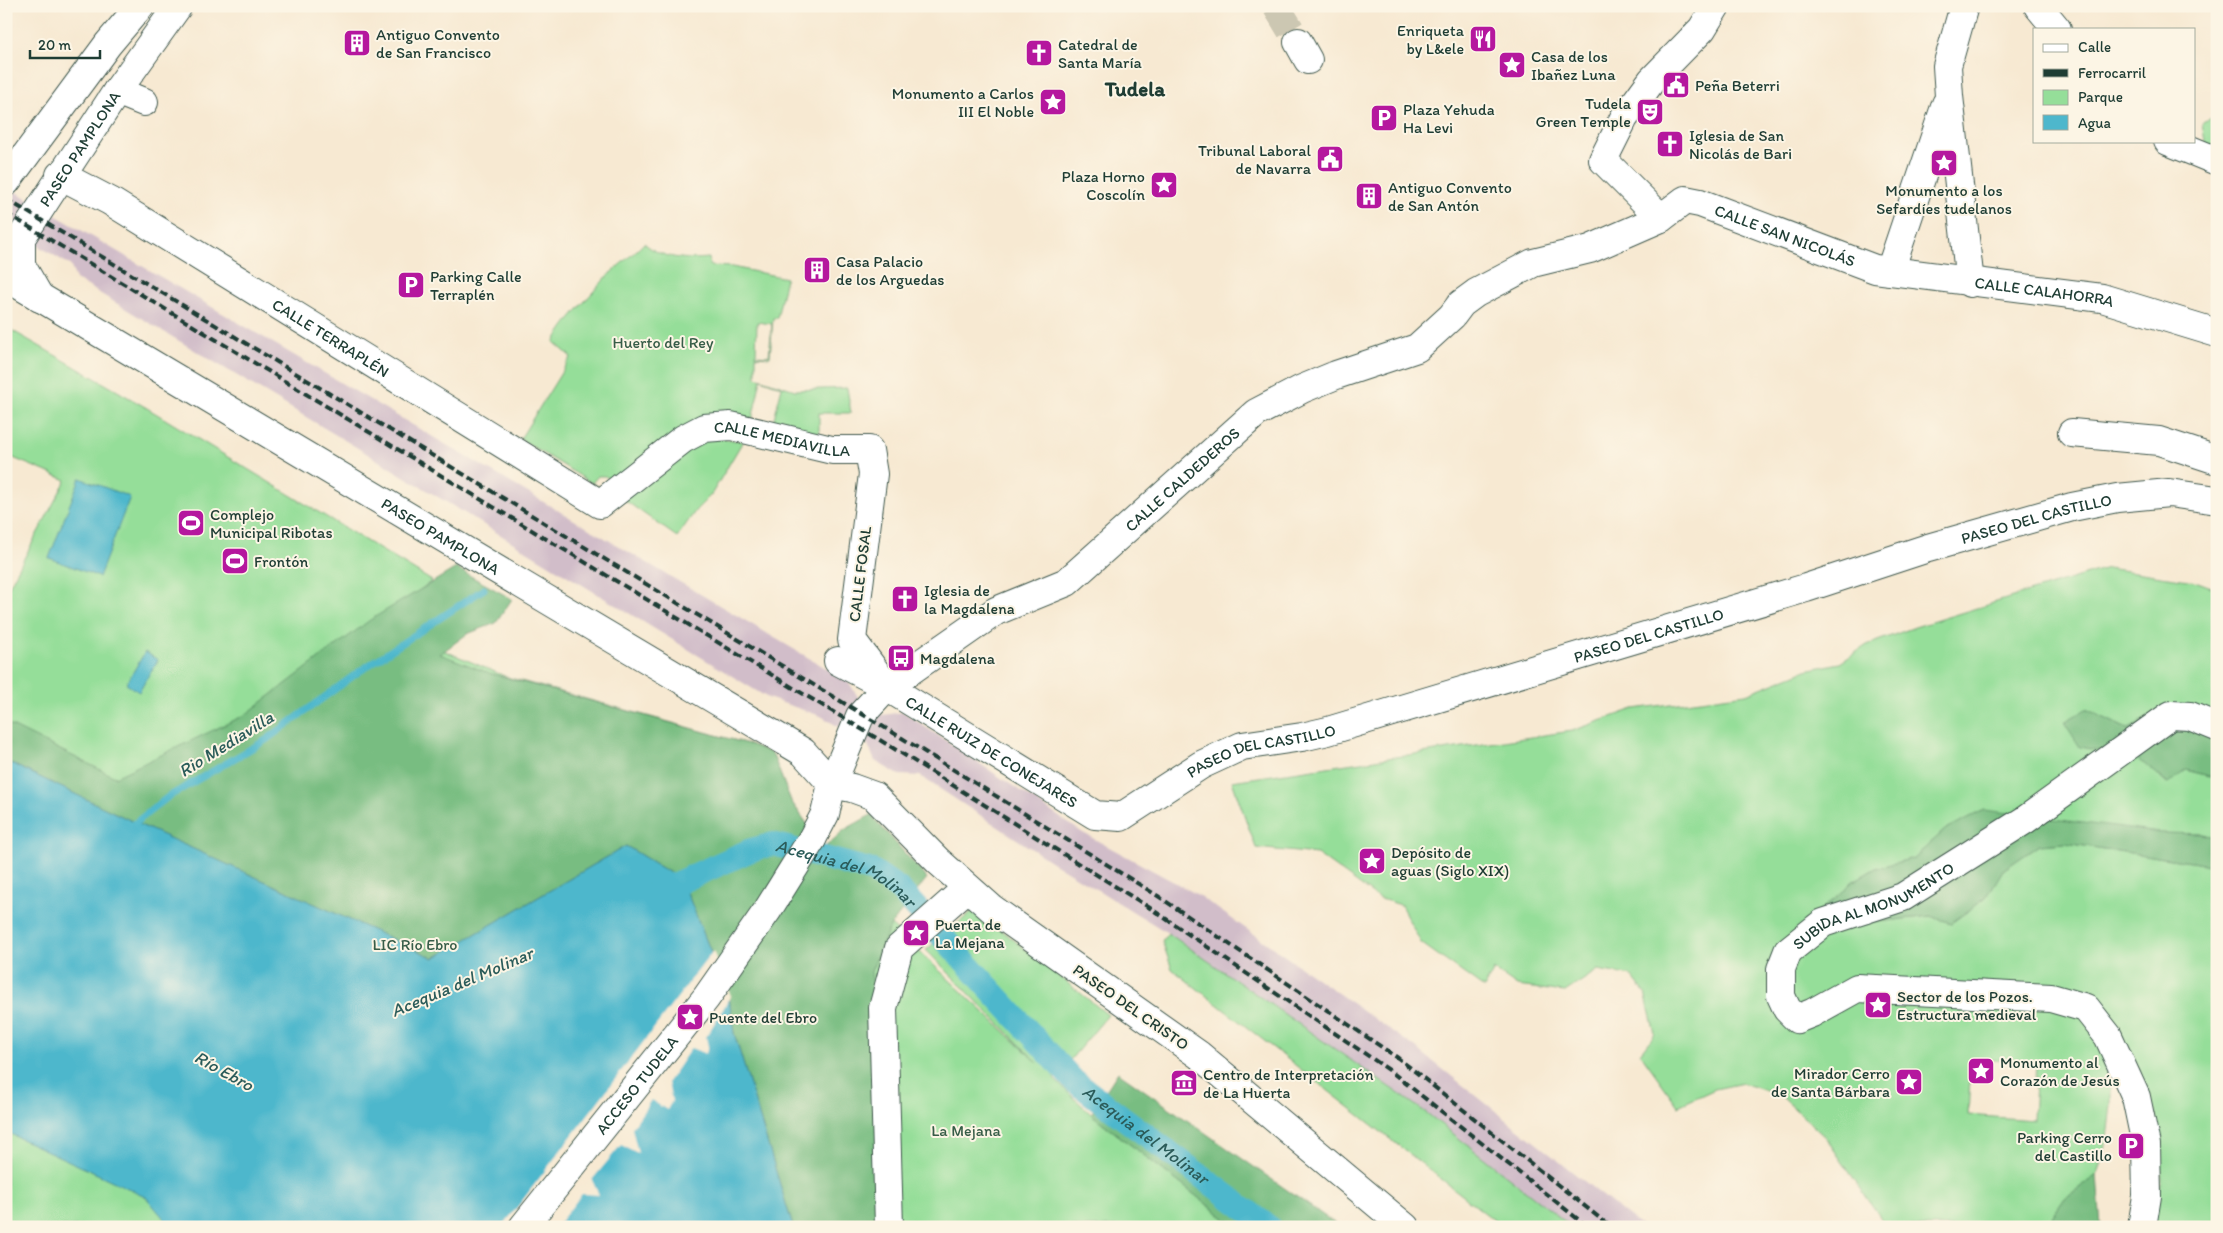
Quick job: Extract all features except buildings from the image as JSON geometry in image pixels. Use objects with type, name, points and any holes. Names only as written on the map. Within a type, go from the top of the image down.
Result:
[{"type":"street","points":[[6,182],[97,60],[140,6]]},
{"type":"street","name":"PASEO PAMPLONA","points":[[40,299],[21,265],[21,238],[60,175],[178,6]]},
{"type":"street","points":[[1661,218],[1602,160],[1624,118],[1652,80],[1702,29],[1716,6]]},
{"type":"street","points":[[1964,6],[1947,66],[1970,282]]},
{"type":"street","points":[[2038,6],[2056,28]]},
{"type":"street","points":[[117,91],[144,102]]},
{"type":"street","points":[[1879,269],[1949,96]]},
{"type":"street","points":[[2178,145],[2217,161]]},
{"type":"street","name":"CALLE TERRAPLÉN","points":[[60,175],[110,201],[600,504]]},
{"type":"street","name":"CALLE CALDEDEROS","points":[[832,784],[860,716],[888,687],[996,610],[1067,582],[1256,413],[1302,389],[1336,375],[1417,348],[1452,316],[1461,304],[1476,293],[1533,263],[1590,249],[1661,218],[1685,200],[1700,203]]},
{"type":"street","name":"CALLE SAN NICOLÁS","points":[[1700,203],[1879,269]]},
{"type":"street","name":"CALLE CALAHORRA","points":[[1879,269],[2102,298],[2217,333]]},
{"type":"street","name":"PASEO PAMPLONA","points":[[6,277],[803,752],[832,784]]},
{"type":"street","name":"CALLE MEDIAVILLA","points":[[600,504],[683,439],[704,428],[731,426],[832,450],[869,450]]},
{"type":"street","points":[[2072,433],[2158,441],[2217,460]]},
{"type":"street","name":"CALLE FOSAL","points":[[869,450],[873,474],[852,640],[888,687]]},
{"type":"street","name":"PASEO DEL CASTILLO","points":[[1095,815],[1122,817],[1201,765],[1242,746],[1328,731],[2046,514],[2117,498],[2169,493],[2217,500]]},
{"type":"street","name":"CALLE RUIZ DE CONEJARES","points":[[838,661],[888,687],[1095,815]]},
{"type":"street","name":"SUBIDA AL MONUMENTO","points":[[2142,1227],[2147,1196],[2146,1145],[2136,1097],[2108,1036],[2086,1008],[2051,998],[1857,988],[1812,1013],[1797,1019],[1787,1008],[1781,996],[1781,970],[1788,951],[1823,923],[1903,897],[2025,820],[2171,715],[2190,716],[2217,727]]},
{"type":"street","name":"ACCESO TUDELA","points":[[523,1227],[706,998],[767,911],[812,839],[825,814],[832,784]]},
{"type":"street","name":"PASEO DEL CRISTO","points":[[832,784],[852,788],[874,796],[967,888],[996,912],[1199,1054],[1405,1227]]},
{"type":"street","points":[[889,1227],[883,1008],[899,948],[967,888]]},
{"type":"shaded area","points":[[6,186],[848,681],[858,697],[883,715],[903,712],[1083,833],[1198,895],[1416,1048],[1642,1227],[1572,1227],[1428,1114],[1168,933],[1052,862],[920,776],[899,775],[875,761],[868,745],[821,716],[768,698],[76,279],[70,265],[6,226]]},
{"type":"green space","points":[[2217,117],[2217,154],[2206,148],[2202,123]]},
{"type":"green space","name":"Huerto del Rey","points":[[644,243],[666,255],[692,259],[709,258],[710,266],[732,267],[786,278],[777,318],[773,318],[770,357],[756,356],[756,377],[795,390],[847,388],[851,413],[819,413],[819,438],[772,425],[782,387],[761,379],[752,419],[725,412],[705,416],[603,490],[520,439],[571,357],[554,342],[570,318],[602,282]],"holes":[[[757,322],[772,324],[769,356],[756,355]],[[598,476],[605,476],[613,482],[603,489],[592,483]]]},
{"type":"green space","name":"LIC Río Ebro","points":[[6,327],[147,408],[432,581],[376,622],[507,677],[752,745],[772,753],[791,801],[825,849],[871,971],[891,925],[1038,1063],[926,950],[975,909],[1108,1015],[1054,1079],[1091,1114],[1236,1227],[6,1227],[6,592],[66,480],[6,455]]},
{"type":"green space","points":[[704,437],[743,441],[711,495],[696,510],[677,537],[623,499]]},
{"type":"green space","points":[[456,568],[512,599],[496,623],[467,634],[440,654],[489,673],[752,745],[772,753],[791,801],[824,848],[844,830],[871,815],[927,878],[891,925],[871,971],[889,1227],[793,1227],[734,1033],[729,997],[682,880],[626,846],[434,958],[136,823],[6,761],[6,723],[115,777],[245,715],[370,620]]},
{"type":"green space","points":[[2107,568],[2195,581],[2217,589],[2217,717],[2158,712],[2127,729],[2086,709],[2167,784],[2186,770],[2217,778],[2217,838],[2202,834],[1946,829],[1914,858],[1876,868],[1852,882],[1834,900],[1805,921],[1831,934],[1868,923],[1930,916],[1951,923],[1986,898],[2003,870],[2039,845],[2065,843],[2217,866],[2217,1227],[2152,1227],[2162,1180],[2157,1116],[2132,1065],[2111,1072],[2111,1105],[2107,1138],[2097,1175],[2065,1198],[2050,1220],[2035,1227],[1887,1227],[1826,1138],[1781,1096],[1743,1083],[1715,1089],[1678,1106],[1640,1053],[1655,1034],[1645,993],[1632,976],[1598,970],[1565,992],[1517,986],[1494,970],[1484,988],[1421,943],[1401,905],[1378,898],[1317,854],[1256,848],[1232,781],[1572,731],[1634,709],[1746,694],[1806,670],[1840,663],[1867,645],[1915,627]],"holes":[[[1971,1059],[2036,1062],[2033,1120],[1968,1115]]]},
{"type":"green space","points":[[2086,709],[2127,729],[2158,712],[2217,717],[2217,778],[2186,770],[2168,784],[2136,757],[2080,747],[2064,722]]},
{"type":"green space","points":[[1984,810],[2160,833],[2202,834],[2217,838],[2217,866],[2065,843],[2039,845],[2003,870],[1986,898],[1951,923],[1930,916],[1868,923],[1831,934],[1804,921],[1834,900],[1852,882],[1876,868],[1914,858],[1946,829]]},
{"type":"green space","points":[[1168,933],[1428,1114],[1572,1227],[1503,1227],[1172,969],[1162,941]]},
{"type":"green space","points":[[1118,1072],[1340,1227],[1236,1227],[1091,1114]]},
{"type":"green space","points":[[2097,1175],[2101,1227],[2035,1227],[2050,1220],[2065,1198]]},
{"type":"water","points":[[80,478],[130,497],[99,577],[49,558]]},
{"type":"water","points":[[145,652],[158,660],[139,692],[126,684]]},
{"type":"water","name":"Río Ebro","points":[[6,761],[136,823],[434,958],[626,846],[682,880],[729,997],[734,1033],[793,1227],[171,1227],[145,1196],[6,1132]]},
{"type":"pier","name":"Puente del Ebro","points":[[713,951],[731,996],[706,1037],[708,1046],[706,1054],[691,1048],[668,1082],[672,1101],[667,1110],[651,1100],[632,1128],[638,1153],[621,1145],[592,1180],[599,1195],[582,1194],[556,1227],[502,1227]]},
{"type":"waterway","name":"Rio Mediavilla","points":[[130,827],[168,797],[266,740],[360,671],[484,589]]},
{"type":"waterway","name":"Acequia del Molinar","points":[[653,894],[751,850],[773,844],[873,871],[899,889],[1074,1081],[1269,1227]]},
{"type":"tunnel","points":[[1276,6],[1298,42]]},
{"type":"railway","points":[[6,199],[902,738],[1158,896],[1398,1058],[1611,1227]]},
{"type":"railway","points":[[6,213],[893,748],[1150,908],[1389,1070],[1588,1227]]},
{"type":"place","name":"Enriqueta by L&ele","points":[[1483,39]]},
{"type":"place","name":"Antiguo Convento de San Francisco","points":[[357,43]]},
{"type":"place","name":"Catedral de Santa María","points":[[1039,53]]},
{"type":"place","name":"Casa de los Ibañez Luna","points":[[1512,65]]},
{"type":"place","name":"Peña Beterri","points":[[1676,85]]},
{"type":"place","name":"Monumento a Carlos III El Noble","points":[[1053,102]]},
{"type":"place","name":"Tudela Green Temple","points":[[1650,112]]},
{"type":"place","name":"Plaza Yehuda Ha Levi","points":[[1384,118]]},
{"type":"place","name":"Iglesia de San Nicolás de Bari","points":[[1670,144]]},
{"type":"place","name":"Tribunal Laboral de Navarra","points":[[1330,159]]},
{"type":"place","name":"Monumento a los Sefardíes tudelanos","points":[[1944,163]]},
{"type":"place","name":"Plaza Horno Coscolín","points":[[1164,185]]},
{"type":"place","name":"Antiguo Convento de San Antón","points":[[1369,196]]},
{"type":"place","name":"Casa Palacio de los Arguedas","points":[[817,270]]},
{"type":"place","name":"Parking Calle Terraplén","points":[[411,285]]},
{"type":"place","name":"Complejo Municipal Ribotas","points":[[191,523]]},
{"type":"place","name":"Frontón","points":[[235,561]]},
{"type":"place","name":"Iglesia de la Magdalena","points":[[905,599]]},
{"type":"place","name":"Magdalena","points":[[901,658]]},
{"type":"place","name":"Depósito de aguas (Siglo XIX)","points":[[1372,861]]},
{"type":"place","name":"Puerta de La Mejana","points":[[916,933]]},
{"type":"place","name":"Sector de los Pozos. Estructura medieval","points":[[1878,1005]]},
{"type":"place","name":"Puente del Ebro","points":[[690,1017]]},
{"type":"place","name":"Monumento al Corazón de Jesús","points":[[1981,1071]]},
{"type":"place","name":"Mirador Cerro de Santa Bárbara","points":[[1909,1082]]},
{"type":"place","name":"Centro de Interpretación de La Huerta","points":[[1184,1083]]},
{"type":"place","name":"Parking Cerro del Castillo","points":[[2131,1146]]},
{"type":"district","name":"Tudela","points":[[1135,88]]},
{"type":"park label","name":"La Mejana","points":[[966,1130]]}]
